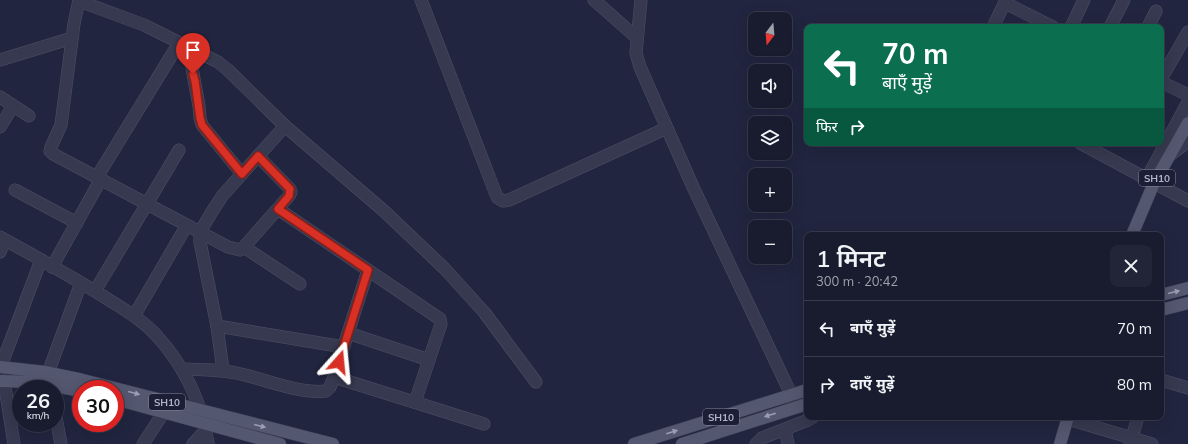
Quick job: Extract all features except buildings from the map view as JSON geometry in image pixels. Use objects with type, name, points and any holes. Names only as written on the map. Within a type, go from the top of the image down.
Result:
[{"type":"main road","name":"SH10","points":[[1133,232],[1150,181],[1170,155],[1188,123]]},
{"type":"main road","points":[[1164,294],[1188,288]]},
{"type":"main road","points":[[1164,309],[1188,303]]},
{"type":"main road","name":"SH10","points":[[0,366],[43,380]]},
{"type":"main road","name":"SH10","points":[[64,380],[78,379],[333,444]]},
{"type":"main road","name":"SH10","points":[[2,381],[12,381]]},
{"type":"main road","name":"SH10","points":[[634,444],[804,391]]},
{"type":"main road","name":"SH10","points":[[124,401],[164,412],[206,427],[280,444]]},
{"type":"main road","name":"SH10","points":[[682,444],[802,406]]},
{"type":"main road","points":[[1060,444],[1067,420]]},
{"type":"street","points":[[258,156],[290,189],[289,196],[244,247],[240,250],[235,250],[53,154],[50,151],[61,125],[74,24],[79,0],[144,25],[218,62],[228,70],[285,126],[384,211],[444,268],[484,312],[536,382]]},
{"type":"street","points":[[421,0],[497,197],[503,201],[509,200],[667,128]]},
{"type":"street","points":[[594,0],[637,38]]},
{"type":"street","points":[[641,0],[636,53],[640,67],[693,187],[792,394],[802,406]]},
{"type":"street","points":[[1072,24],[1084,0]]},
{"type":"street","points":[[1112,24],[1124,0]]},
{"type":"street","points":[[995,24],[1006,1],[1048,24]]},
{"type":"street","points":[[1150,24],[1156,11]]},
{"type":"street","points":[[1164,75],[1188,32]]},
{"type":"street","points":[[0,60],[72,38]]},
{"type":"street","points":[[52,267],[77,223],[99,178],[179,43]]},
{"type":"street","points":[[201,54],[192,68],[202,125],[242,174]]},
{"type":"street","points":[[1164,82],[1188,95]]},
{"type":"street","points":[[0,97],[29,116]]},
{"type":"street","points":[[1165,137],[1188,102]]},
{"type":"street","points":[[0,127],[13,106]]},
{"type":"street","points":[[223,370],[217,326],[200,242],[200,232],[212,210],[223,195],[285,126]]},
{"type":"street","points":[[1170,155],[1182,146],[1188,138]]},
{"type":"street","points":[[1086,146],[1188,201]]},
{"type":"street","points":[[1150,181],[1162,146]]},
{"type":"street","points":[[95,291],[180,150]]},
{"type":"street","points":[[15,190],[77,223]]},
{"type":"street","points":[[278,209],[440,319],[441,324],[415,402]]},
{"type":"street","points":[[134,316],[186,225]]},
{"type":"street","points":[[0,252],[3,238],[95,291],[134,316],[157,335],[183,369],[192,386],[206,427],[208,444]]},
{"type":"street","points":[[244,247],[300,284]]},
{"type":"street","points":[[0,366],[41,260]]},
{"type":"street","points":[[183,369],[223,370],[244,374],[280,385],[319,392],[326,391],[330,387],[334,377],[368,270]]},
{"type":"street","points":[[50,380],[81,283]]},
{"type":"street","points":[[217,326],[344,347]]},
{"type":"street","points":[[348,333],[429,360]]},
{"type":"street","points":[[334,377],[484,424]]},
{"type":"street","points":[[2,381],[14,444]]},
{"type":"street","points":[[1164,381],[1188,388]]},
{"type":"street","points":[[143,444],[164,412]]},
{"type":"street","points":[[756,444],[762,438],[808,420]]},
{"type":"street","points":[[1073,420],[1131,441],[1152,444]]},
{"type":"street","points":[[1131,441],[1137,420]]},
{"type":"street","points":[[193,444],[206,427]]},
{"type":"street","points":[[785,429],[788,444]]},
{"type":"street","points":[[59,432],[61,444]]},
{"type":"route","points":[[193,74],[202,125],[242,174],[258,156],[290,189],[291,192],[289,196],[278,209],[368,270],[339,362]]}]
